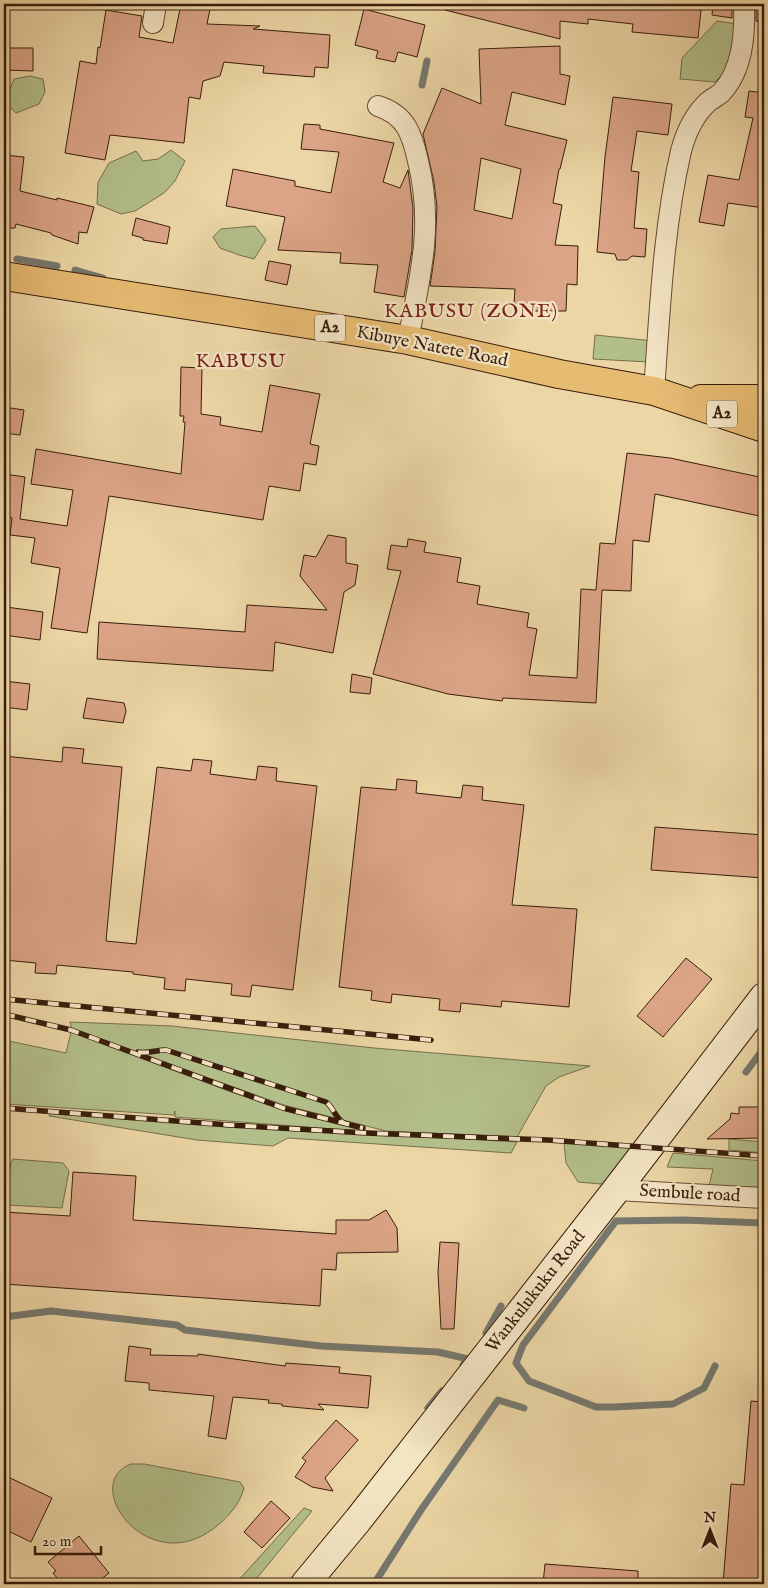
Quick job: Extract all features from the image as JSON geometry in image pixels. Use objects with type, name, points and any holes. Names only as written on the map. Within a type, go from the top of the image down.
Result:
[{"type":"main road","name":"Kibuye Natete Road","points":[[4,276],[408,340],[559,374],[654,391],[764,428]]},
{"type":"main road","name":"Kibuye Natete Road","points":[[680,400],[764,398]]},
{"type":"main road","name":"Wankulukuku Road","points":[[306,1584],[616,1190],[764,997]]},
{"type":"street","points":[[654,391],[661,306],[662,266],[671,200],[682,150],[696,115],[721,92],[736,68],[740,57],[744,30],[744,4]]},
{"type":"street","points":[[378,106],[394,113],[402,119],[407,127],[414,143],[424,184],[426,230],[424,254],[408,340]]},
{"type":"street","name":"Sembule road","points":[[616,1190],[764,1198]]},
{"type":"green space","points":[[717,21],[743,25],[736,61],[715,82],[680,79],[682,58]]},
{"type":"green space","points":[[30,76],[43,79],[45,92],[39,104],[16,113],[5,102],[14,79]]},
{"type":"green space","points":[[171,150],[185,161],[175,181],[164,193],[135,211],[121,214],[97,204],[98,182],[109,163],[136,151],[143,161],[158,159]]},
{"type":"green space","points":[[255,226],[266,240],[254,259],[220,248],[213,237],[221,229]]},
{"type":"green space","points":[[595,335],[654,341],[649,362],[593,359]]},
{"type":"green space","points":[[70,1022],[172,1026],[374,1048],[590,1066],[559,1077],[546,1086],[517,1137],[386,1131],[284,1105],[72,1030]]},
{"type":"green space","points":[[71,1032],[284,1110],[372,1132],[175,1117],[175,1111],[174,1115],[4,1104],[4,1040],[66,1053]]},
{"type":"green space","points":[[50,1112],[284,1129],[517,1142],[511,1153],[288,1138],[273,1146],[197,1140],[49,1116]]},
{"type":"green space","points":[[729,1139],[764,1142],[764,1153],[729,1150]]},
{"type":"green space","points":[[564,1142],[661,1149],[621,1176],[601,1184],[578,1182],[566,1163]]},
{"type":"green space","points":[[673,1153],[764,1161],[764,1192],[708,1190],[713,1169],[667,1167]]},
{"type":"green space","points":[[13,1159],[63,1163],[69,1171],[62,1208],[8,1205],[10,1166]]},
{"type":"green space","points":[[131,1464],[144,1464],[240,1482],[244,1488],[234,1508],[218,1525],[193,1540],[168,1543],[147,1536],[129,1524],[117,1507],[113,1490],[117,1475]]},
{"type":"green space","points":[[304,1508],[312,1511],[252,1584],[235,1584]]},
{"type":"building","points":[[181,4],[211,4],[207,24],[260,26],[253,29],[330,35],[328,68],[315,67],[314,77],[263,73],[264,66],[224,62],[220,76],[203,81],[200,99],[189,97],[184,143],[110,135],[105,160],[65,153],[80,61],[96,64],[106,10],[142,16],[139,37],[173,43]]},
{"type":"building","points":[[446,4],[660,4],[701,10],[698,38],[632,32],[633,24],[588,19],[588,24],[560,21],[560,39],[445,10]]},
{"type":"building","points":[[713,4],[732,4],[732,18],[712,15]]},
{"type":"building","points":[[756,4],[764,4],[764,22],[756,21]]},
{"type":"building","points":[[364,9],[425,25],[417,57],[398,52],[395,62],[376,58],[378,51],[355,45]]},
{"type":"building","points":[[560,46],[560,74],[570,76],[565,105],[512,92],[505,125],[567,140],[559,169],[553,203],[562,205],[555,245],[578,246],[577,285],[567,284],[566,311],[526,311],[526,304],[514,304],[515,289],[430,286],[435,252],[437,207],[434,182],[423,134],[442,88],[481,104],[479,49]],"holes":[[[481,158],[521,169],[512,219],[474,210]]]},
{"type":"building","points":[[4,48],[33,48],[33,71],[4,70]]},
{"type":"building","points":[[749,91],[764,93],[764,208],[728,203],[724,226],[699,222],[708,175],[739,180],[753,118],[745,117]]},
{"type":"building","points":[[613,97],[672,104],[668,135],[637,131],[631,171],[639,172],[634,228],[647,229],[645,257],[632,256],[627,260],[617,260],[615,254],[597,252],[605,157]]},
{"type":"building","points":[[304,124],[320,125],[320,129],[394,143],[383,182],[400,188],[408,170],[413,208],[412,250],[404,297],[374,292],[378,265],[340,263],[341,253],[278,250],[285,217],[226,206],[233,169],[295,181],[295,186],[331,193],[339,152],[301,149]]},
{"type":"building","points":[[4,155],[24,157],[20,191],[94,207],[87,233],[79,232],[78,244],[51,233],[16,224],[15,228],[4,228]]},
{"type":"building","points":[[136,218],[170,227],[167,244],[143,240],[143,238],[132,235]]},
{"type":"building","points":[[269,261],[291,265],[287,285],[265,280]]},
{"type":"building","points":[[181,367],[202,368],[201,414],[221,417],[220,425],[262,432],[270,385],[320,394],[310,444],[319,446],[316,465],[304,463],[300,491],[269,486],[263,520],[109,496],[87,633],[51,628],[60,568],[31,563],[35,538],[10,535],[12,518],[4,517],[4,474],[25,477],[20,519],[67,526],[73,490],[31,484],[36,449],[181,474],[185,422],[183,422],[184,416],[180,416]]},
{"type":"building","points":[[4,407],[24,410],[20,435],[4,433]]},
{"type":"building","points":[[627,453],[670,458],[764,478],[764,517],[655,494],[649,542],[633,540],[631,591],[602,590],[596,703],[503,698],[502,701],[448,694],[373,674],[401,571],[387,569],[391,545],[407,547],[408,539],[426,542],[424,552],[461,558],[457,582],[480,586],[477,604],[529,613],[527,627],[537,629],[529,675],[577,678],[581,589],[596,590],[600,543],[615,544]]},
{"type":"building","points":[[328,535],[346,538],[346,563],[358,565],[355,585],[344,592],[333,653],[275,642],[273,671],[97,659],[99,622],[245,632],[247,605],[327,610],[300,576],[304,555],[316,557]]},
{"type":"building","points":[[6,607],[43,612],[40,640],[4,635]]},
{"type":"building","points":[[352,674],[372,678],[370,694],[350,692]]},
{"type":"building","points":[[4,681],[30,684],[27,710],[4,707]]},
{"type":"building","points":[[87,698],[124,703],[126,711],[123,723],[83,718]]},
{"type":"building","points":[[63,747],[84,749],[82,763],[122,767],[106,941],[136,944],[157,767],[191,771],[193,759],[212,761],[210,774],[256,780],[258,766],[277,768],[276,781],[317,786],[293,990],[252,985],[250,997],[231,995],[232,984],[186,979],[185,991],[164,989],[165,978],[133,974],[133,972],[57,965],[56,974],[35,973],[36,963],[4,960],[4,756],[62,762]]},
{"type":"building","points":[[397,779],[417,781],[416,793],[461,798],[463,785],[483,787],[482,800],[524,805],[512,905],[577,909],[569,1007],[502,1001],[501,1007],[461,1003],[460,1012],[439,1010],[440,999],[392,994],[391,1003],[371,1000],[372,991],[339,987],[361,787],[396,790]]},
{"type":"building","points":[[655,827],[764,835],[764,878],[651,870]]},
{"type":"building","points":[[686,958],[712,979],[663,1037],[637,1016]]},
{"type":"building","points":[[739,1107],[764,1107],[764,1138],[707,1139],[730,1119],[731,1113],[739,1114]]},
{"type":"building","points":[[73,1172],[136,1176],[133,1220],[336,1234],[336,1220],[369,1220],[386,1210],[397,1228],[398,1252],[337,1253],[336,1270],[322,1269],[320,1306],[4,1284],[4,1212],[70,1216]]},
{"type":"building","points":[[440,1242],[459,1243],[454,1329],[441,1329],[438,1272]]},
{"type":"building","points":[[129,1346],[151,1349],[150,1355],[198,1356],[198,1354],[285,1366],[286,1363],[340,1367],[339,1373],[371,1376],[368,1408],[318,1404],[324,1410],[282,1406],[282,1404],[268,1403],[269,1400],[233,1397],[226,1439],[208,1436],[214,1396],[149,1390],[149,1383],[125,1381]]},
{"type":"building","points":[[751,1401],[764,1402],[764,1584],[723,1584],[731,1484],[744,1485]]},
{"type":"building","points":[[336,1420],[358,1440],[325,1478],[333,1491],[312,1487],[295,1477],[306,1461],[302,1458]]},
{"type":"building","points":[[4,1475],[52,1498],[31,1542],[4,1529]]},
{"type":"building","points":[[271,1501],[290,1518],[262,1548],[244,1532]]},
{"type":"building","points":[[79,1536],[109,1573],[95,1584],[62,1584],[53,1573],[56,1571],[48,1562]]},
{"type":"building","points":[[545,1564],[638,1571],[638,1584],[543,1584]]},
{"type":"waterway","points":[[422,85],[427,61]]},
{"type":"waterway","points":[[17,259],[57,266]]},
{"type":"waterway","points":[[75,270],[103,278]]},
{"type":"waterway","points":[[746,1072],[764,1048]]},
{"type":"waterway","points":[[715,1366],[704,1388],[673,1404],[596,1407],[529,1381],[516,1363],[523,1345],[616,1221],[683,1220],[764,1223]]},
{"type":"waterway","points":[[486,1333],[501,1306]]},
{"type":"waterway","points":[[4,1317],[51,1311],[177,1325],[185,1330],[321,1346],[438,1352],[468,1359],[463,1365]]},
{"type":"waterway","points":[[428,1408],[442,1391]]},
{"type":"waterway","points":[[374,1584],[421,1510],[498,1400],[524,1408]]},
{"type":"railway","points":[[4,999],[431,1040]]},
{"type":"railway","points":[[4,1014],[71,1030],[283,1108],[363,1128]]},
{"type":"railway","points":[[138,1052],[166,1050],[326,1102],[344,1123]]},
{"type":"railway","points":[[4,1108],[229,1125],[366,1133],[548,1140],[764,1156]]},
{"type":"district","name":"KABUSU (ZONE)","points":[[471,311]]},
{"type":"district","name":"KABUSU","points":[[241,361]]}]
